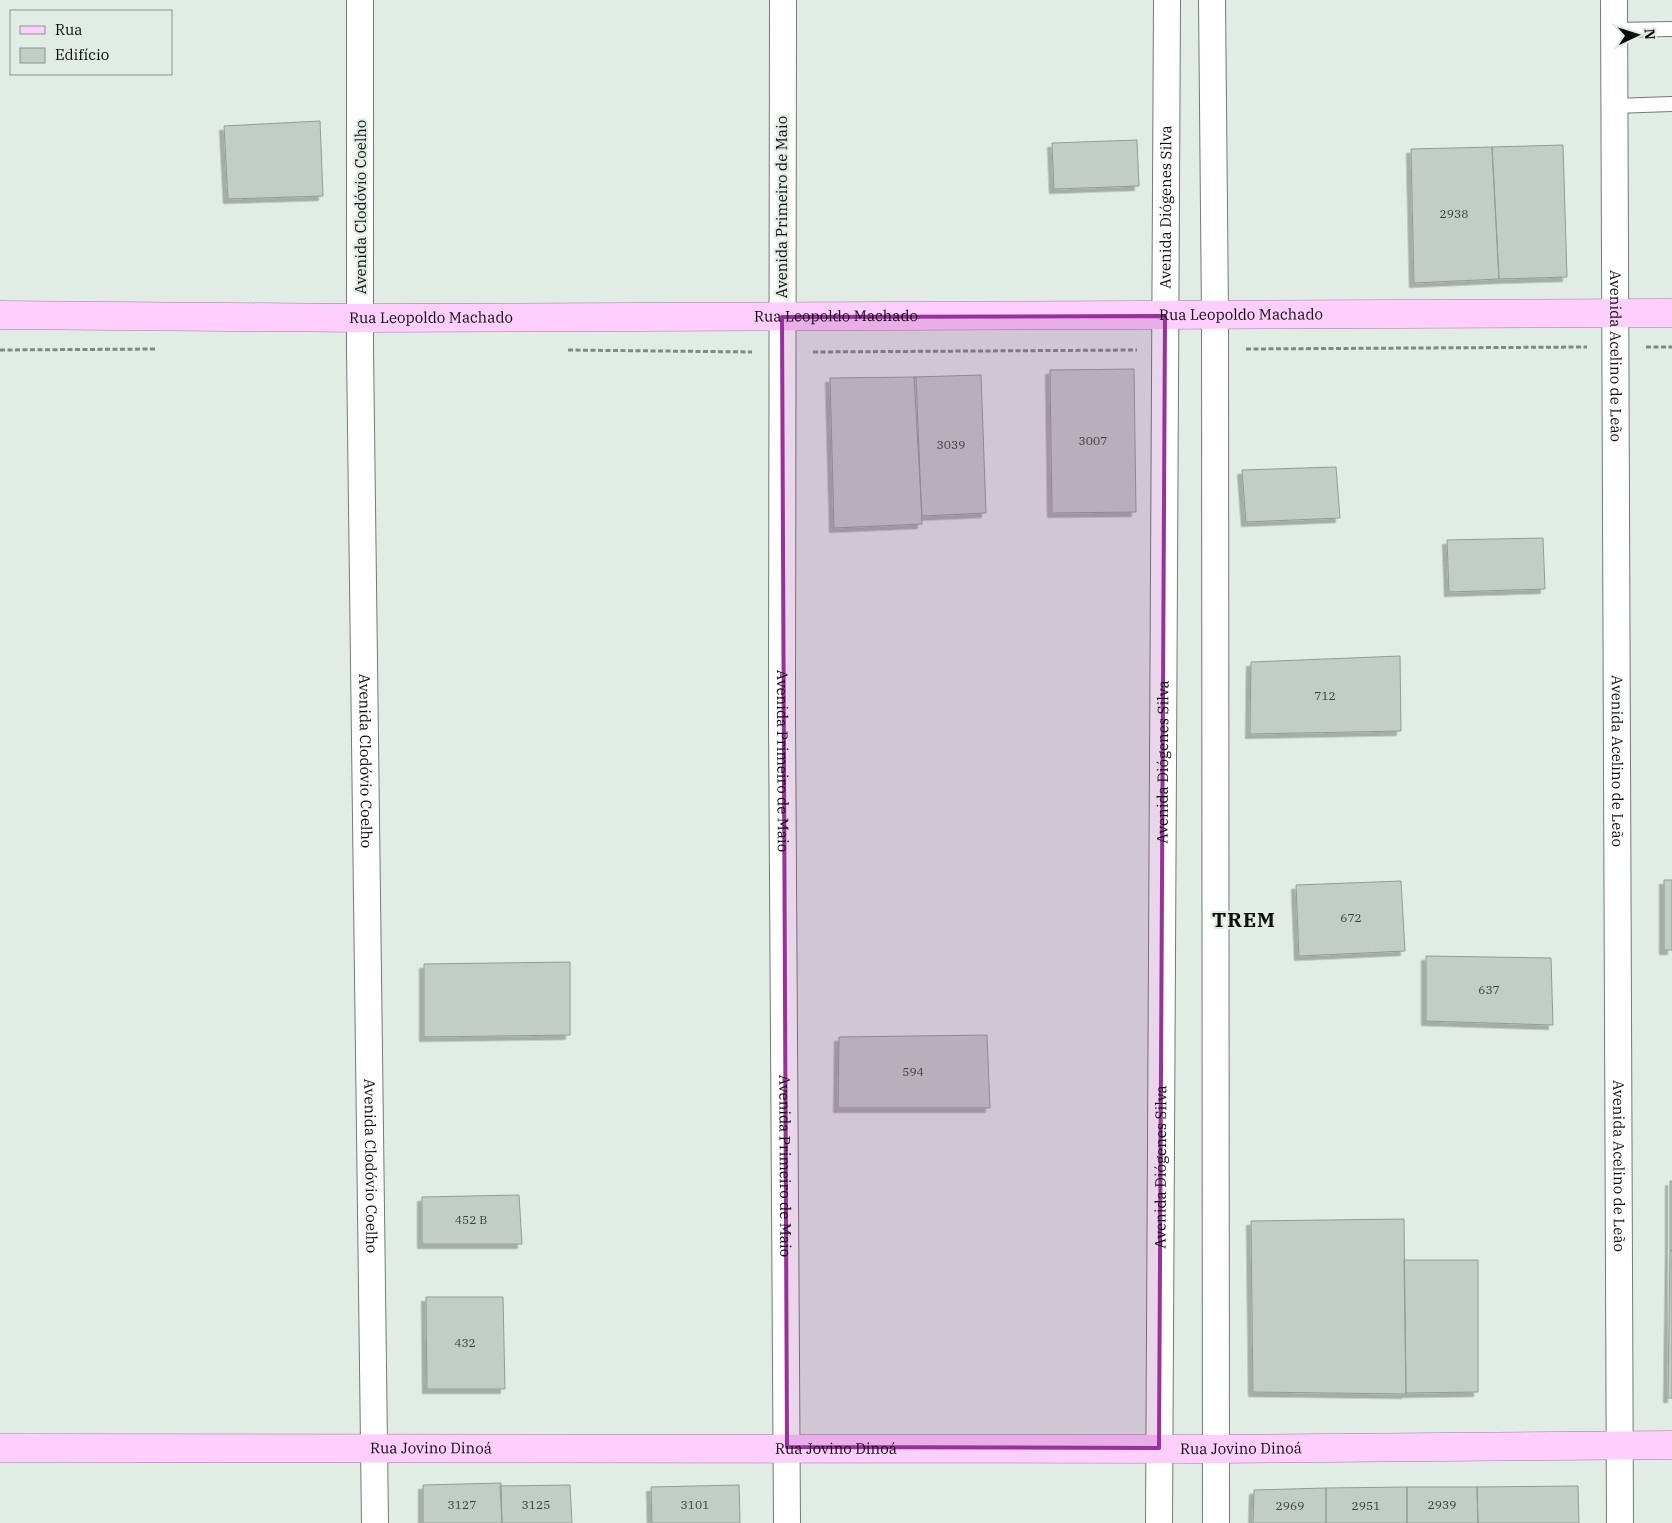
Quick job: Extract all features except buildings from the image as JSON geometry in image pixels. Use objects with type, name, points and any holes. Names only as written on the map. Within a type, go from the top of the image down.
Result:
[{"type":"main road","name":"Rua Leopoldo Machado","points":[[0,315],[361,318],[1672,313]]},
{"type":"main road","name":"Rua Jovino Dinoá","points":[[0,1448],[787,1447],[1216,1449],[1672,1445]]},
{"type":"street","name":"Avenida Clodóvio Coelho","points":[[360,0],[361,318],[375,1523]]},
{"type":"street","name":"Avenida Primeiro de Maio","points":[[783,0],[782,716],[787,1523]]},
{"type":"street","name":"Avenida Diógenes Silva","points":[[1159,1523],[1167,0]]},
{"type":"street","points":[[1212,0],[1215,316],[1216,1523]]},
{"type":"street","name":"Avenida Acelino de Leão","points":[[1614,0],[1620,1523]]},
{"type":"lane","points":[[1614,30],[1672,29]]},
{"type":"lane","points":[[1614,106],[1672,104]]},
{"type":"path","points":[[1215,349],[1672,347]]},
{"type":"path","points":[[0,350],[165,349]]},
{"type":"path","points":[[567,350],[782,352],[1164,349]]},
{"type":"highlighted area","points":[[1165,316],[1159,1448],[787,1447],[782,317]]},
{"type":"district","name":"TREM","points":[[1244,920]]}]
